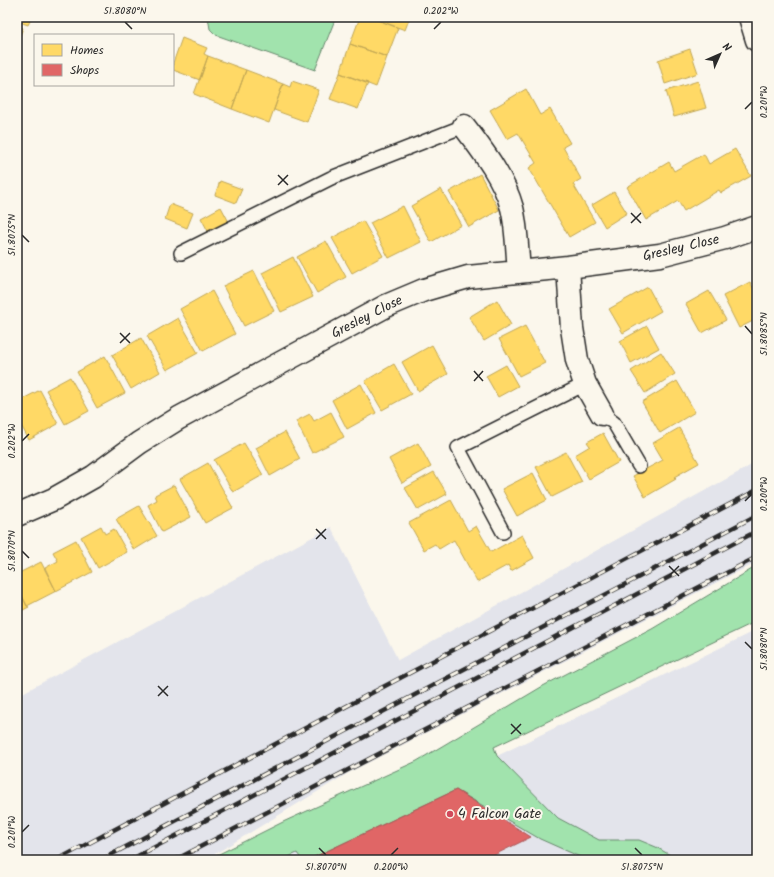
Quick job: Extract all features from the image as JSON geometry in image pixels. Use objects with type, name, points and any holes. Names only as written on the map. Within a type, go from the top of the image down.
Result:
[{"type":"street","points":[[750,17],[757,40]]},
{"type":"street","points":[[464,126],[484,152],[503,185],[512,207],[516,229],[519,272]]},
{"type":"street","name":"Gresley Close","points":[[17,515],[54,499],[93,477],[139,443],[179,418],[386,306],[424,290],[468,277],[568,267],[660,255],[726,238],[757,227]]},
{"type":"street","points":[[568,267],[573,335],[577,360],[585,384],[602,414]]},
{"type":"lane","points":[[181,253],[331,178],[464,126]]},
{"type":"lane","points":[[503,532],[458,448],[585,384]]},
{"type":"lane","points":[[602,414],[614,422],[639,466]]},
{"type":"shaded area","points":[[757,462],[757,563],[731,575],[350,772],[205,860],[17,860],[17,696],[331,527],[398,660]]},
{"type":"shaded area","points":[[757,630],[757,860],[282,860],[497,756]]},
{"type":"green space","points":[[208,17],[336,17],[315,70],[216,35],[210,29]]},
{"type":"green space","points":[[757,566],[757,621],[494,747],[497,756],[558,818],[599,840],[639,840],[670,855],[674,860],[587,860],[540,839],[456,790],[308,860],[302,860],[297,853],[282,860],[207,860],[283,822],[417,761],[543,686],[652,629]]},
{"type":"building: Homes","points":[[17,17],[32,17],[28,25],[17,21]]},
{"type":"building: Homes","points":[[360,17],[370,17],[398,28],[387,57],[350,44]]},
{"type":"building: Homes","points":[[370,17],[410,17],[405,30]]},
{"type":"building: Homes","points":[[17,26],[23,28],[17,43]]},
{"type":"building: Homes","points":[[182,38],[207,48],[204,54],[208,56],[200,80],[174,70],[174,60]]},
{"type":"building: Homes","points":[[350,44],[387,57],[376,87],[340,73]]},
{"type":"building: Homes","points":[[690,49],[698,73],[665,84],[658,60]]},
{"type":"building: Homes","points":[[208,56],[246,70],[232,109],[194,94]]},
{"type":"building: Homes","points":[[246,70],[283,84],[269,123],[232,109]]},
{"type":"building: Homes","points":[[340,73],[368,83],[358,109],[330,99]]},
{"type":"building: Homes","points":[[292,81],[319,90],[307,122],[274,110],[283,84],[290,87]]},
{"type":"building: Homes","points":[[698,81],[706,108],[674,117],[666,91]]},
{"type":"building: Homes","points":[[526,89],[540,115],[550,109],[570,143],[563,147],[581,179],[573,184],[595,222],[569,237],[529,168],[536,163],[518,133],[507,139],[490,110]]},
{"type":"building: Homes","points":[[735,149],[751,176],[721,193],[719,190],[684,211],[678,201],[646,220],[627,187],[669,162],[674,171],[704,154],[709,164]]},
{"type":"building: Homes","points":[[480,174],[499,210],[469,227],[449,192]]},
{"type":"building: Homes","points":[[220,181],[242,189],[236,203],[215,195]]},
{"type":"building: Homes","points":[[441,189],[461,225],[431,242],[411,206]]},
{"type":"building: Homes","points":[[614,192],[627,213],[605,227],[592,205]]},
{"type":"building: Homes","points":[[170,204],[193,213],[187,228],[165,219]]},
{"type":"building: Homes","points":[[403,206],[421,242],[389,258],[370,223]]},
{"type":"building: Homes","points":[[221,207],[229,222],[209,233],[201,218]]},
{"type":"building: Homes","points":[[363,221],[383,256],[352,273],[332,238]]},
{"type":"building: Homes","points":[[326,241],[346,277],[317,293],[297,257]]},
{"type":"building: Homes","points":[[293,257],[313,297],[281,312],[262,273]]},
{"type":"building: Homes","points":[[254,271],[274,311],[244,326],[223,286]]},
{"type":"building: Homes","points":[[750,282],[757,295],[757,319],[739,328],[723,296]]},
{"type":"building: Homes","points":[[648,287],[661,311],[623,333],[609,309]]},
{"type":"building: Homes","points":[[212,291],[235,334],[203,351],[180,309]]},
{"type":"building: Homes","points":[[709,291],[726,320],[702,333],[686,304]]},
{"type":"building: Homes","points":[[497,300],[511,325],[484,341],[469,317]]},
{"type":"building: Homes","points":[[178,318],[198,353],[167,370],[147,336]]},
{"type":"building: Homes","points":[[525,326],[545,363],[519,376],[499,339]]},
{"type":"building: Homes","points":[[647,326],[659,348],[631,363],[620,341]]},
{"type":"building: Homes","points":[[141,338],[160,372],[131,389],[112,355]]},
{"type":"building: Homes","points":[[432,345],[448,374],[418,391],[402,362]]},
{"type":"building: Homes","points":[[661,352],[675,374],[645,393],[631,371]]},
{"type":"building: Homes","points":[[105,356],[125,393],[97,408],[77,372]]},
{"type":"building: Homes","points":[[394,364],[411,394],[382,410],[365,381]]},
{"type":"building: Homes","points":[[506,365],[518,386],[498,397],[486,376]]},
{"type":"building: Homes","points":[[70,377],[89,411],[65,424],[46,390]]},
{"type":"building: Homes","points":[[677,381],[695,412],[660,433],[642,402]]},
{"type":"building: Homes","points":[[361,384],[376,413],[347,429],[332,400]]},
{"type":"building: Homes","points":[[40,390],[58,424],[29,440],[17,418],[17,402]]},
{"type":"building: Homes","points":[[331,412],[344,437],[312,453],[296,421],[310,414],[314,421]]},
{"type":"building: Homes","points":[[679,428],[699,463],[674,477],[676,479],[645,497],[633,476],[663,460],[653,443]]},
{"type":"building: Homes","points":[[285,432],[300,459],[270,476],[256,448]]},
{"type":"building: Homes","points":[[603,433],[619,462],[589,479],[575,455],[590,446],[587,442]]},
{"type":"building: Homes","points":[[244,443],[263,475],[233,492],[214,460]]},
{"type":"building: Homes","points":[[418,443],[431,467],[402,483],[389,459]]},
{"type":"building: Homes","points":[[566,452],[582,482],[552,497],[536,467]]},
{"type":"building: Homes","points":[[208,463],[233,508],[205,523],[180,479]]},
{"type":"building: Homes","points":[[434,472],[447,494],[418,510],[405,488]]},
{"type":"building: Homes","points":[[533,473],[547,500],[517,516],[502,489]]},
{"type":"building: Homes","points":[[174,485],[191,517],[162,532],[148,505],[157,500],[155,495]]},
{"type":"building: Homes","points":[[451,500],[468,531],[476,526],[491,552],[522,535],[534,558],[511,571],[508,565],[477,582],[454,540],[439,549],[435,544],[424,550],[409,523]]},
{"type":"building: Homes","points":[[139,506],[157,536],[134,550],[116,519]]},
{"type":"building: Homes","points":[[101,526],[105,534],[114,529],[127,552],[98,568],[81,537]]},
{"type":"building: Homes","points":[[76,540],[92,572],[56,591],[45,568],[58,561],[53,552]]},
{"type":"building: Homes","points":[[41,562],[56,591],[27,606],[17,586],[17,574]]},
{"type":"building: Homes","points":[[17,586],[27,606],[29,607],[17,613]]},
{"type":"building: Shops","name":"4 Falcon Gate","points":[[456,790],[531,837],[484,860],[308,860]]},
{"type":"building: Shops","points":[[757,848],[757,860],[752,860]]},
{"type":"railway","points":[[57,860],[757,490]]},
{"type":"railway","points":[[101,860],[757,515]]},
{"type":"railway","points":[[130,860],[757,531]]},
{"type":"railway","points":[[175,860],[757,557]]},
{"type":"place","name":"4 Falcon Gate","points":[[450,814]]}]
